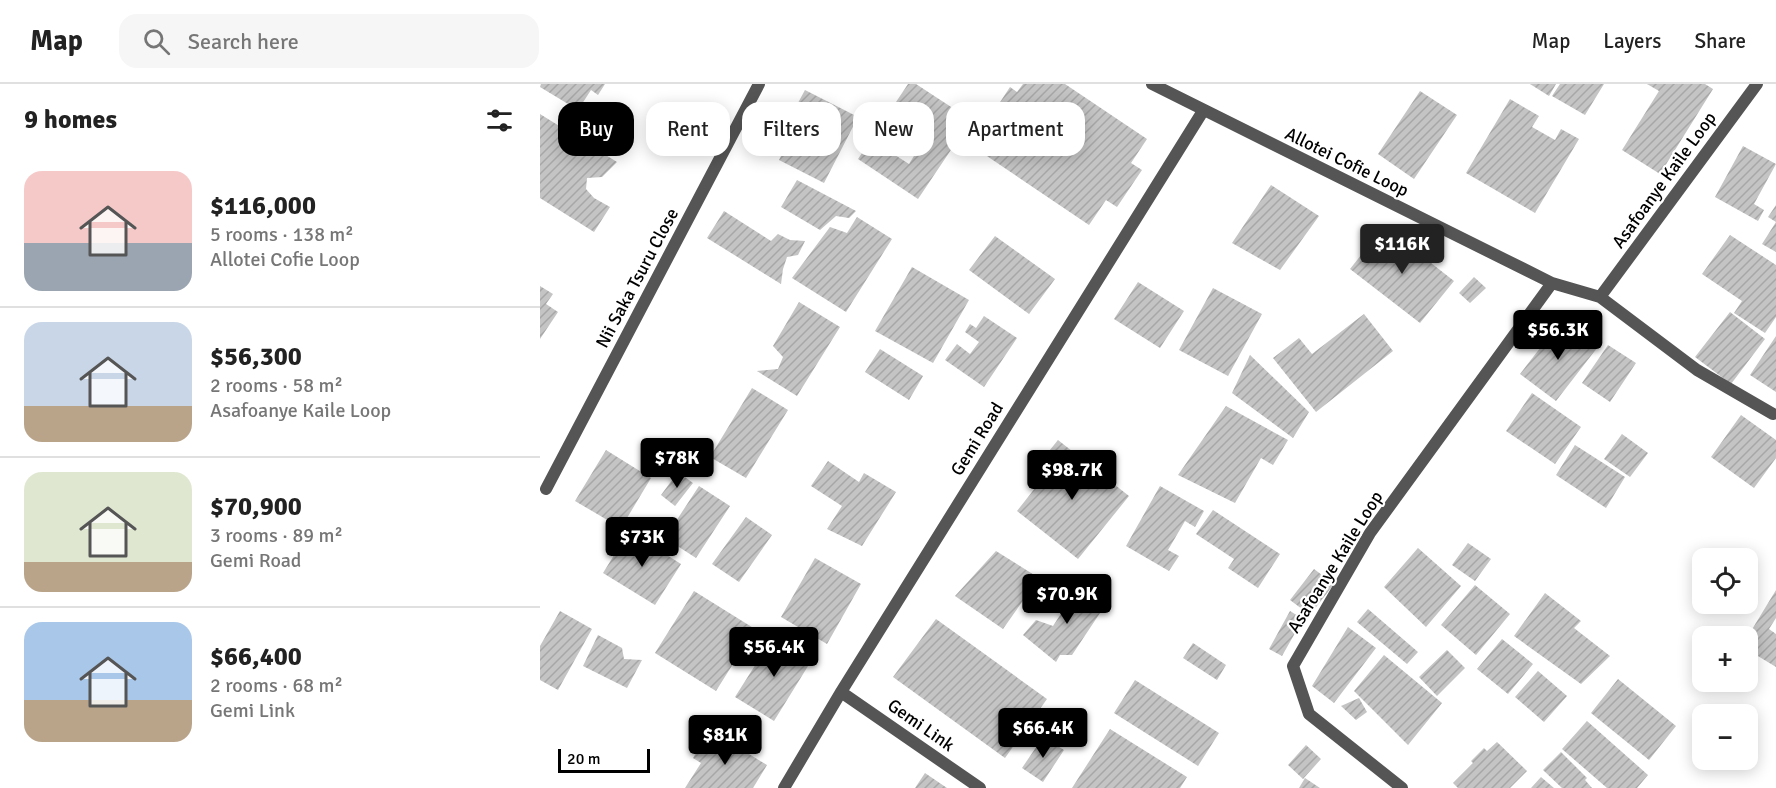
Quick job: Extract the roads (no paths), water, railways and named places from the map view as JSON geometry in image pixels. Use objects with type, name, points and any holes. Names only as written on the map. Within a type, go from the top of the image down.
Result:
[{"type":"street","name":"Nii Saka Tsuru Close","points":[[546,489],[759,84]]},
{"type":"street","name":"Allotei Cofie Loop","points":[[1152,84],[1552,284],[1600,297],[1697,370],[1773,414]]},
{"type":"street","name":"Asafoanye Kaile Loop","points":[[1600,297],[1757,84]]},
{"type":"street","name":"Gemi Road","points":[[784,788],[841,692],[1203,111]]},
{"type":"street","name":"Asafoanye Kaile Loop","points":[[1402,788],[1309,714],[1293,666],[1370,533],[1552,284]]},
{"type":"street","name":"Gemi Link","points":[[841,692],[980,788]]}]
